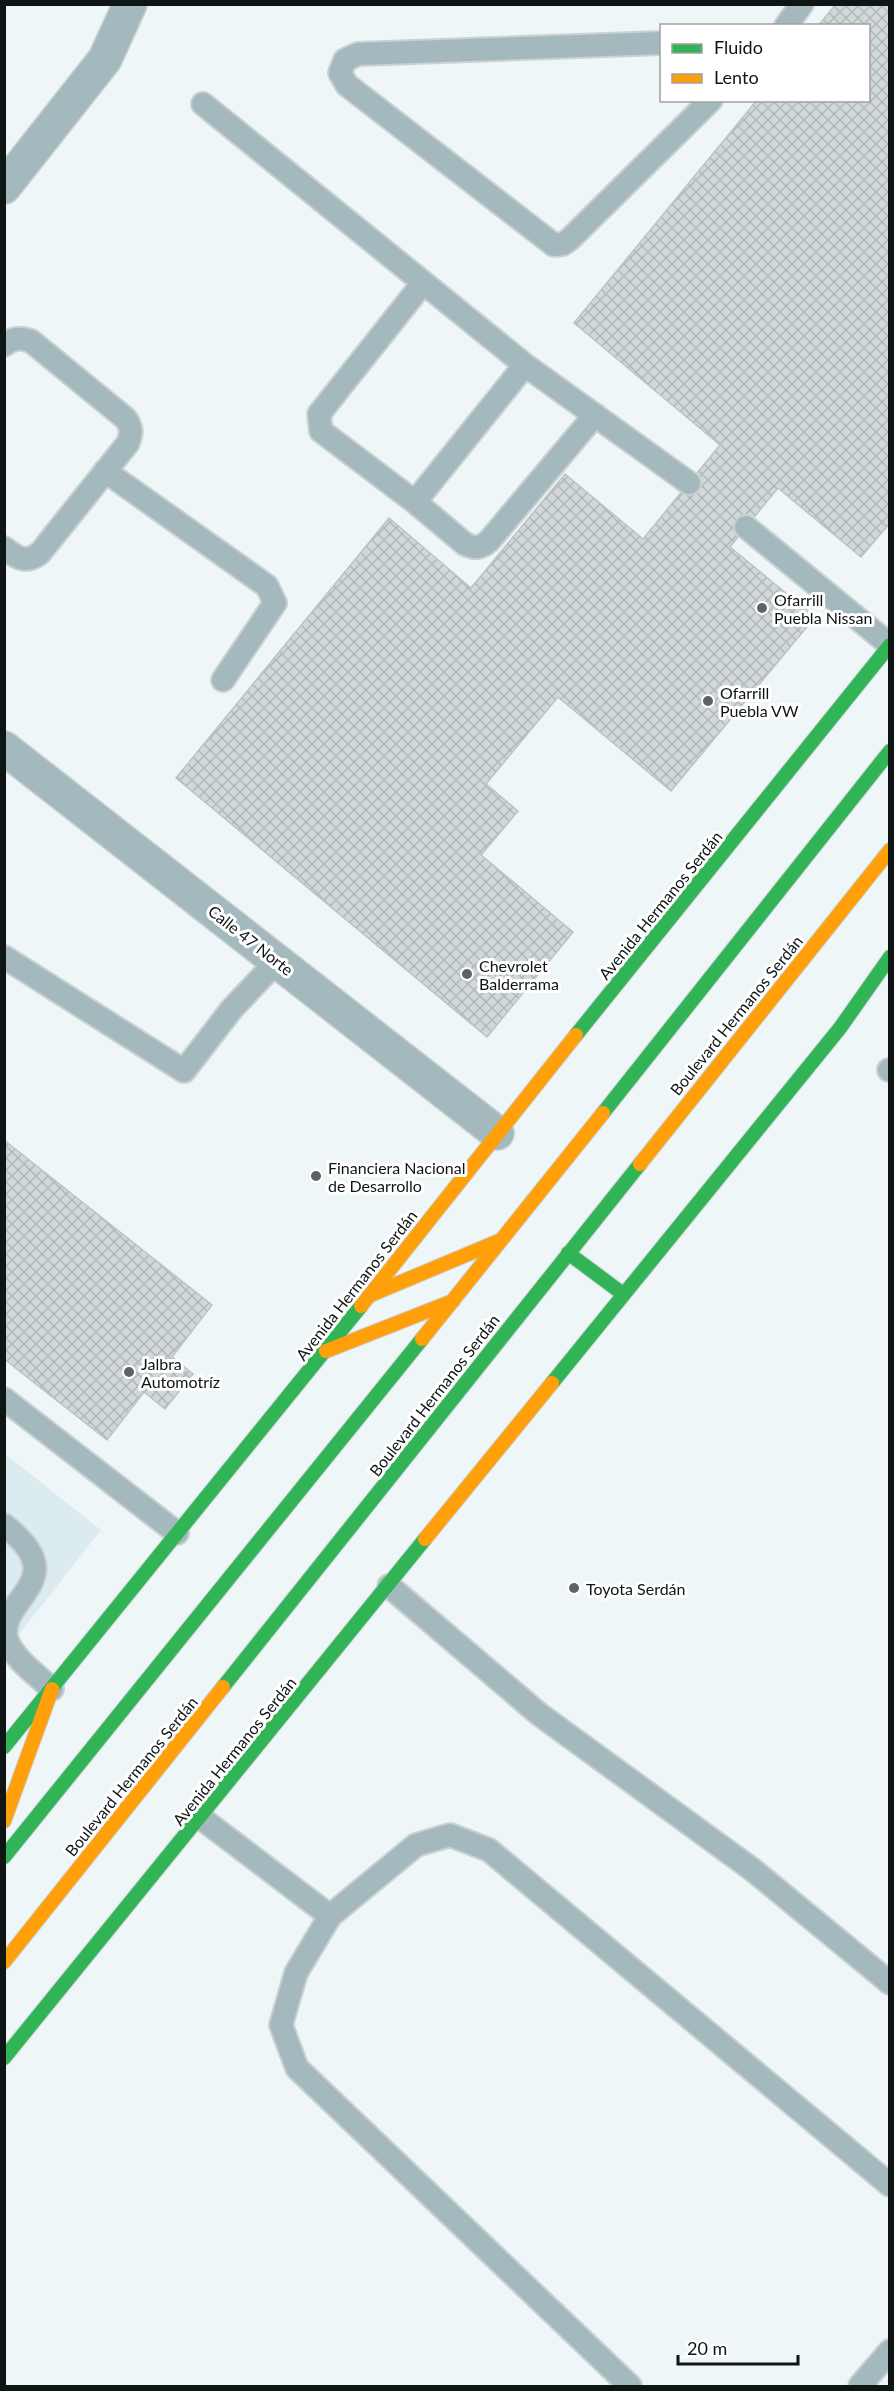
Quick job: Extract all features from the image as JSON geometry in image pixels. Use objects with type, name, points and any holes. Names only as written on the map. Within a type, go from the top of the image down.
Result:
[{"type":"main road","name":"Avenida Hermanos Serdán","points":[[4,1747],[326,1351],[497,1132],[890,645]]},
{"type":"main road","points":[[4,1857],[455,1300],[890,751]]},
{"type":"main road","name":"Boulevard Hermanos Serdán","points":[[4,1962],[890,850]]},
{"type":"main road","name":"Avenida Hermanos Serdán","points":[[4,2058],[840,1028],[890,957]]},
{"type":"main road","points":[[368,1296],[503,1239]]},
{"type":"main road","points":[[568,1253],[623,1294]]},
{"type":"main road","points":[[326,1351],[455,1300]]},
{"type":"main road","points":[[4,1821],[52,1689]]},
{"type":"street","points":[[4,187],[105,59],[130,4]]},
{"type":"street","name":"Calle 47 Norte","points":[[4,748],[497,1132]]},
{"type":"lane","points":[[787,24],[802,4]]},
{"type":"lane","points":[[660,43],[358,54],[345,60],[340,73],[347,85],[554,245],[563,244],[570,239],[709,102]]},
{"type":"lane","points":[[203,104],[525,365],[689,483]]},
{"type":"lane","points":[[423,283],[319,414],[321,431],[415,502],[465,544],[473,548],[482,547],[595,415]]},
{"type":"lane","points":[[4,345],[13,339],[22,338],[31,342],[125,418],[130,425],[131,434],[128,443],[40,553],[32,559],[23,560],[4,548]]},
{"type":"lane","points":[[415,502],[525,365]]},
{"type":"lane","points":[[105,471],[267,586],[275,603],[223,680]]},
{"type":"lane","points":[[746,527],[890,645]]},
{"type":"lane","points":[[4,957],[184,1071],[231,1010],[277,961]]},
{"type":"lane","points":[[4,1399],[177,1533]]},
{"type":"lane","points":[[4,1525],[26,1547],[33,1561],[34,1577],[7,1619],[6,1637],[18,1656],[52,1689]]},
{"type":"lane","points":[[388,1586],[539,1714],[753,1870],[890,1983]]},
{"type":"lane","points":[[201,1818],[330,1916]]},
{"type":"lane","points":[[630,2386],[297,2068],[281,2025],[296,1973],[330,1916],[416,1845],[450,1835],[489,1850],[890,2185]]},
{"type":"lane","points":[[860,2386],[890,2351]]},
{"type":"shaded area","points":[[5,1454],[101,1530],[5,1652]]},
{"type":"building","points":[[836,4],[890,4],[890,523],[861,557],[778,488],[746,527],[730,547],[815,617],[671,791],[558,697],[486,784],[518,811],[481,855],[573,932],[487,1037],[176,778],[389,518],[471,588],[565,474],[643,539],[720,445],[574,323],[755,102],[870,102],[870,24],[820,24]]},
{"type":"building","points":[[4,1140],[212,1305],[172,1357],[193,1374],[165,1409],[144,1392],[107,1440],[4,1359]]},
{"type":"traffic: fast","points":[[576,1035],[890,645]]},
{"type":"traffic: fast","points":[[603,1113],[890,751]]},
{"type":"traffic: fast","points":[[552,1383],[840,1028],[890,957]]},
{"type":"traffic: fast","points":[[223,1687],[640,1164]]},
{"type":"traffic: fast","points":[[568,1253],[623,1294]]},
{"type":"traffic: fast","points":[[4,1747],[361,1306]]},
{"type":"traffic: fast","points":[[4,1857],[422,1339]]},
{"type":"traffic: fast","points":[[4,2058],[425,1539]]},
{"type":"traffic: slow","points":[[640,1164],[890,850]]},
{"type":"traffic: slow","points":[[361,1306],[576,1035]]},
{"type":"traffic: slow","points":[[422,1339],[603,1113]]},
{"type":"traffic: slow","points":[[368,1296],[499,1241]]},
{"type":"traffic: slow","points":[[326,1351],[453,1301]]},
{"type":"traffic: slow","points":[[425,1539],[552,1383]]},
{"type":"traffic: slow","points":[[4,1962],[223,1687]]},
{"type":"traffic: slow","points":[[4,1821],[52,1689]]},
{"type":"place","name":"Ofarrill Puebla Nissan","points":[[762,608]]},
{"type":"place","name":"Ofarrill Puebla VW","points":[[708,701]]},
{"type":"place","name":"Chevrolet Balderrama","points":[[467,974]]},
{"type":"place","name":"Financiera Nacional de Desarrollo","points":[[316,1176]]},
{"type":"place","name":"Jalbra Automotríz","points":[[129,1372]]},
{"type":"place","name":"Toyota Serdán","points":[[574,1588]]}]
